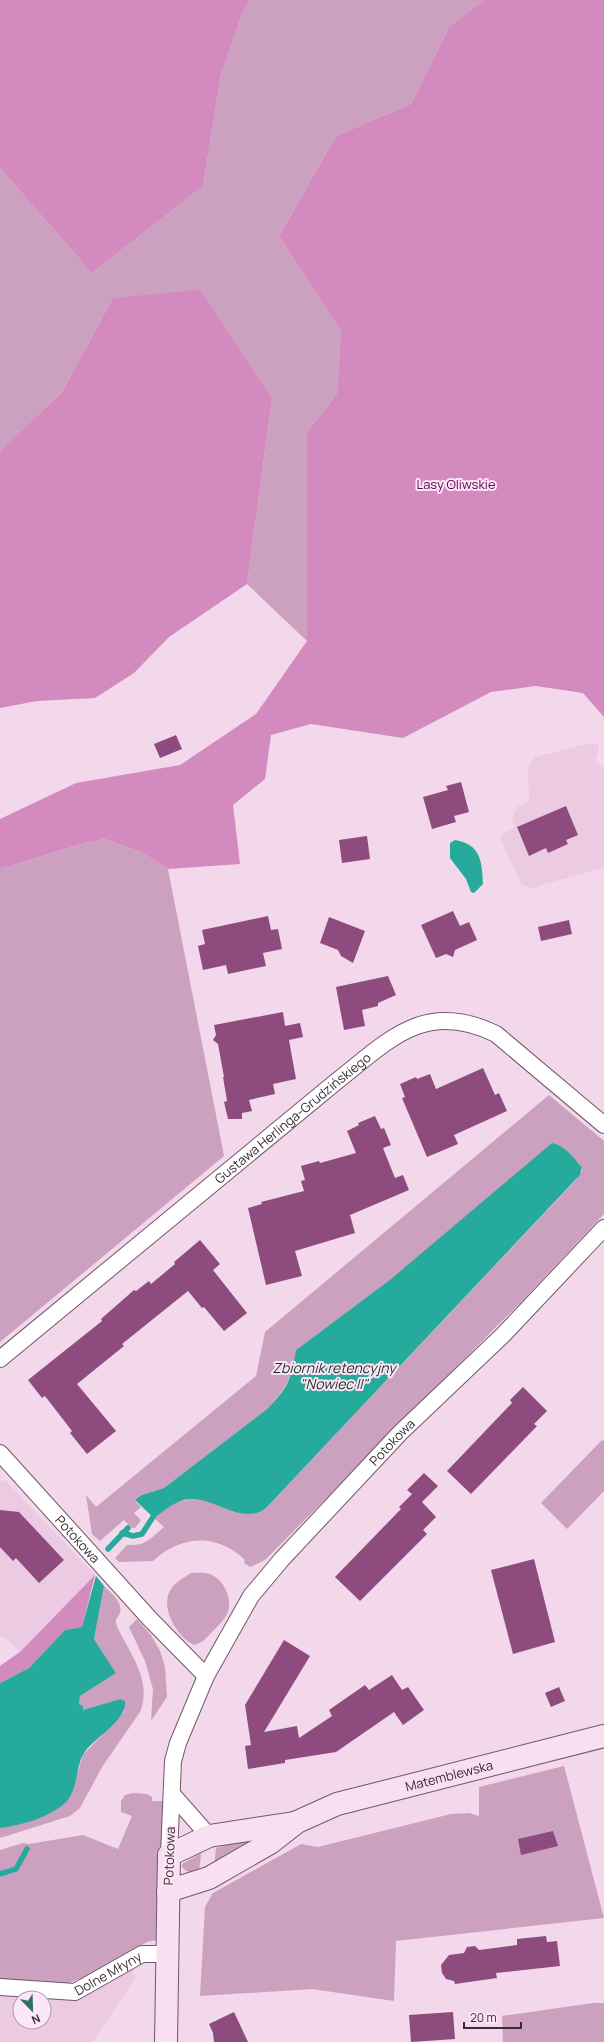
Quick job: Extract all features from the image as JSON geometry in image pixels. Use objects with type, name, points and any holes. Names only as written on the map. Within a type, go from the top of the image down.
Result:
[{"type":"street","name":"Gustawa Herlinga-Grudzińskiego","points":[[0,1359],[337,1081],[391,1039],[413,1026],[442,1021],[454,1021],[484,1028],[496,1034],[604,1125]]},
{"type":"street","name":"Potokowa","points":[[166,2042],[168,1891],[173,1761],[178,1743],[206,1676],[251,1596],[282,1559],[399,1434],[503,1334],[604,1228]]},
{"type":"street","name":"Potokowa","points":[[0,1453],[150,1619],[206,1676]]},
{"type":"street","name":"Matemblewska","points":[[168,1891],[210,1878],[270,1843],[297,1822],[337,1804],[604,1736]]},
{"type":"street","points":[[172,1794],[209,1836]]},
{"type":"street","name":"Matemblewska","points":[[169,1855],[209,1836],[297,1822]]},
{"type":"street","name":"Dolne Młyny","points":[[0,1987],[75,1992],[142,1954],[167,1954]]},
{"type":"shaded area","points":[[250,0],[484,0],[449,27],[411,104],[336,136],[279,236],[341,331],[337,394],[307,432],[307,641],[247,584],[272,399],[113,298],[62,392],[0,451],[0,168],[92,273],[203,186],[221,75],[243,11]]},
{"type":"shaded area","points":[[590,743],[598,744],[599,750],[596,762],[604,768],[604,868],[541,885],[536,889],[522,885],[501,840],[501,835],[515,827],[512,818],[518,806],[529,801],[528,768],[535,757]]},
{"type":"shaded area","points":[[105,839],[143,853],[168,869],[224,1156],[0,1342],[0,869],[84,843]]},
{"type":"shaded area","points":[[549,1095],[604,1141],[604,1214],[524,1299],[265,1560],[250,1567],[244,1563],[245,1560],[234,1551],[223,1545],[199,1541],[187,1542],[175,1546],[164,1552],[153,1561],[119,1562],[115,1558],[127,1545],[143,1543],[164,1527],[154,1518],[172,1504],[190,1499],[266,1508],[576,1180],[582,1171],[582,1167],[578,1162],[455,1226],[391,1279],[296,1350],[290,1376],[284,1389],[267,1409],[164,1488],[142,1495],[135,1501],[141,1507],[134,1513],[141,1520],[135,1528],[132,1528],[124,1520],[100,1541],[92,1534],[86,1495],[96,1507],[256,1376],[265,1332]]},
{"type":"shaded area","points":[[602,1440],[604,1441],[604,1491],[567,1529],[541,1503]]},
{"type":"shaded area","points":[[5,1480],[95,1575],[20,1652],[6,1639],[0,1636],[0,1481]]},
{"type":"shaded area","points":[[191,1573],[207,1573],[217,1578],[225,1588],[229,1599],[226,1616],[205,1639],[194,1645],[176,1629],[167,1604],[171,1589],[177,1582]]},
{"type":"shaded area","points":[[104,1586],[116,1598],[120,1605],[120,1613],[116,1619],[116,1624],[132,1655],[141,1677],[143,1700],[140,1712],[102,1767],[80,1808],[70,1816],[0,1838],[0,1828],[27,1822],[71,1795],[83,1755],[124,1712],[120,1699],[83,1710],[83,1706],[79,1704],[80,1696],[116,1673],[94,1639]]},
{"type":"shaded area","points":[[137,1619],[151,1635],[160,1651],[165,1667],[167,1697],[151,1721],[153,1689],[145,1661],[129,1627]]},
{"type":"shaded area","points":[[564,1766],[604,1918],[396,1941],[394,2001],[312,1989],[200,1996],[205,1907],[213,1893],[301,1844],[318,1847],[451,1814],[469,1813],[479,1816],[479,1787]]},
{"type":"shaded area","points":[[133,1793],[147,1794],[152,1797],[152,1801],[163,1801],[157,1940],[147,1942],[88,1976],[66,1984],[0,1979],[0,1850],[23,1843],[29,1844],[83,1835],[118,1849],[132,1816],[121,1812],[121,1801],[125,1795]]},
{"type":"shaded area","points":[[271,1833],[214,1869],[216,1848]]},
{"type":"shaded area","points":[[201,1853],[199,1874],[186,1871],[182,1867],[182,1864]]},
{"type":"shaded area","points":[[131,1967],[136,1977],[93,2042],[0,2042],[0,1995],[12,1995],[12,2030],[52,2030],[52,1997],[64,1997]]},
{"type":"shaded area","points":[[593,2003],[604,2003],[604,2042],[503,2042],[502,2016]]},
{"type":"green space","points":[[0,0],[250,0],[243,11],[221,75],[203,186],[92,273],[0,168]]},
{"type":"green space","name":"Lasy Oliwskie","points":[[484,0],[604,0],[604,717],[583,693],[536,686],[491,692],[403,738],[311,724],[271,735],[265,779],[233,805],[240,864],[168,869],[143,853],[105,839],[84,843],[0,869],[0,819],[76,783],[180,765],[256,714],[307,641],[307,432],[337,394],[341,331],[279,236],[336,136],[411,104],[449,27]]},
{"type":"green space","points":[[200,290],[272,399],[247,584],[169,637],[134,673],[95,698],[37,701],[0,708],[0,451],[62,392],[113,298]]},
{"type":"green space","points":[[95,1575],[82,1627],[65,1630],[29,1668],[0,1683],[0,1666],[20,1652]]},
{"type":"water","points":[[455,840],[470,845],[475,850],[481,861],[483,884],[474,893],[471,892],[466,879],[450,858],[450,843]]},
{"type":"water","name":"Zbiornik retencyjny \"Nowiec II\"","points":[[552,1143],[565,1150],[582,1167],[580,1175],[266,1508],[257,1513],[238,1513],[209,1502],[189,1499],[175,1504],[154,1518],[135,1500],[142,1495],[164,1488],[267,1409],[280,1395],[288,1383],[296,1350],[391,1279]]},
{"type":"water","points":[[96,1576],[104,1586],[94,1639],[116,1673],[80,1696],[79,1704],[83,1706],[83,1710],[120,1699],[125,1701],[124,1709],[121,1716],[115,1723],[87,1749],[83,1755],[80,1761],[72,1793],[65,1803],[43,1817],[26,1823],[0,1828],[0,1683],[29,1668],[65,1630],[82,1627]]},
{"type":"building","points":[[176,735],[182,749],[160,758],[154,744]]},
{"type":"building","points":[[461,782],[469,812],[454,816],[456,822],[432,829],[423,797],[448,790],[446,786]]},
{"type":"building","points":[[566,806],[578,835],[566,840],[568,844],[548,853],[546,848],[529,856],[517,827]]},
{"type":"building","points":[[367,836],[370,859],[342,863],[339,840]]},
{"type":"building","points":[[453,911],[460,926],[469,922],[477,940],[455,950],[453,957],[446,954],[436,958],[421,925]]},
{"type":"building","points":[[268,916],[271,930],[278,929],[282,949],[263,953],[266,966],[228,974],[226,965],[203,970],[198,946],[205,944],[202,930]]},
{"type":"building","points":[[329,917],[365,931],[353,963],[341,956],[338,950],[320,943]]},
{"type":"building","points":[[569,920],[572,934],[541,941],[538,927]]},
{"type":"building","points":[[388,976],[396,995],[378,1003],[378,1006],[362,1010],[365,1026],[344,1030],[336,987]]},
{"type":"building","points":[[283,1012],[285,1026],[300,1023],[303,1037],[289,1040],[296,1079],[273,1084],[275,1094],[249,1100],[252,1111],[242,1113],[242,1119],[228,1119],[224,1102],[227,1101],[218,1044],[213,1040],[216,1035],[214,1025]]},
{"type":"building","points":[[483,1068],[495,1095],[499,1093],[507,1111],[454,1135],[458,1144],[427,1157],[402,1098],[405,1097],[400,1084],[416,1077],[417,1079],[430,1074],[436,1089]]},
{"type":"building","points":[[375,1116],[381,1129],[384,1128],[391,1145],[383,1148],[395,1178],[403,1175],[409,1190],[350,1215],[355,1233],[295,1251],[302,1276],[266,1285],[248,1208],[262,1204],[261,1202],[304,1191],[301,1181],[305,1180],[301,1166],[319,1161],[320,1163],[356,1153],[347,1131],[359,1125],[358,1123]]},
{"type":"building","points":[[200,1240],[220,1264],[213,1270],[247,1313],[224,1331],[188,1291],[122,1344],[124,1346],[77,1384],[116,1431],[87,1454],[70,1433],[72,1431],[45,1396],[42,1398],[28,1380],[102,1321],[101,1319],[134,1290],[136,1291],[149,1281],[151,1284]]},
{"type":"building","points":[[523,1387],[547,1411],[534,1424],[537,1426],[471,1494],[447,1471],[512,1403],[510,1400]]},
{"type":"building","points":[[424,1473],[438,1486],[422,1502],[436,1517],[423,1530],[427,1534],[360,1601],[335,1577],[401,1509],[399,1507],[412,1494],[407,1490]]},
{"type":"building","points":[[0,1510],[19,1512],[64,1560],[39,1583],[16,1558],[13,1561],[0,1547]]},
{"type":"building","points":[[534,1559],[555,1642],[513,1654],[491,1570]]},
{"type":"building","points":[[284,1640],[310,1656],[264,1732],[297,1726],[299,1738],[332,1716],[329,1710],[365,1685],[369,1690],[392,1675],[402,1690],[408,1687],[424,1710],[403,1725],[394,1712],[336,1752],[285,1760],[285,1763],[248,1769],[245,1746],[251,1745],[245,1705]]},
{"type":"building","points":[[559,1687],[565,1701],[551,1707],[545,1693]]},
{"type":"building","points":[[553,1831],[558,1846],[521,1855],[518,1839]]},
{"type":"building","points":[[546,1936],[547,1942],[557,1941],[560,1966],[496,1973],[497,1978],[455,1984],[454,1981],[446,1979],[442,1973],[441,1965],[449,1955],[464,1953],[467,1947],[475,1946],[479,1950],[517,1945],[517,1939]]},
{"type":"building","points":[[234,2012],[248,2042],[214,2042],[213,2033],[209,2024]]},
{"type":"building","points":[[453,2012],[455,2039],[411,2042],[409,2015]]},
{"type":"waterway","points":[[122,1533],[133,1536],[142,1534],[153,1517]]},
{"type":"waterway","points":[[108,1549],[128,1528]]},
{"type":"waterway","points":[[0,1874],[16,1869],[27,1849]]}]
